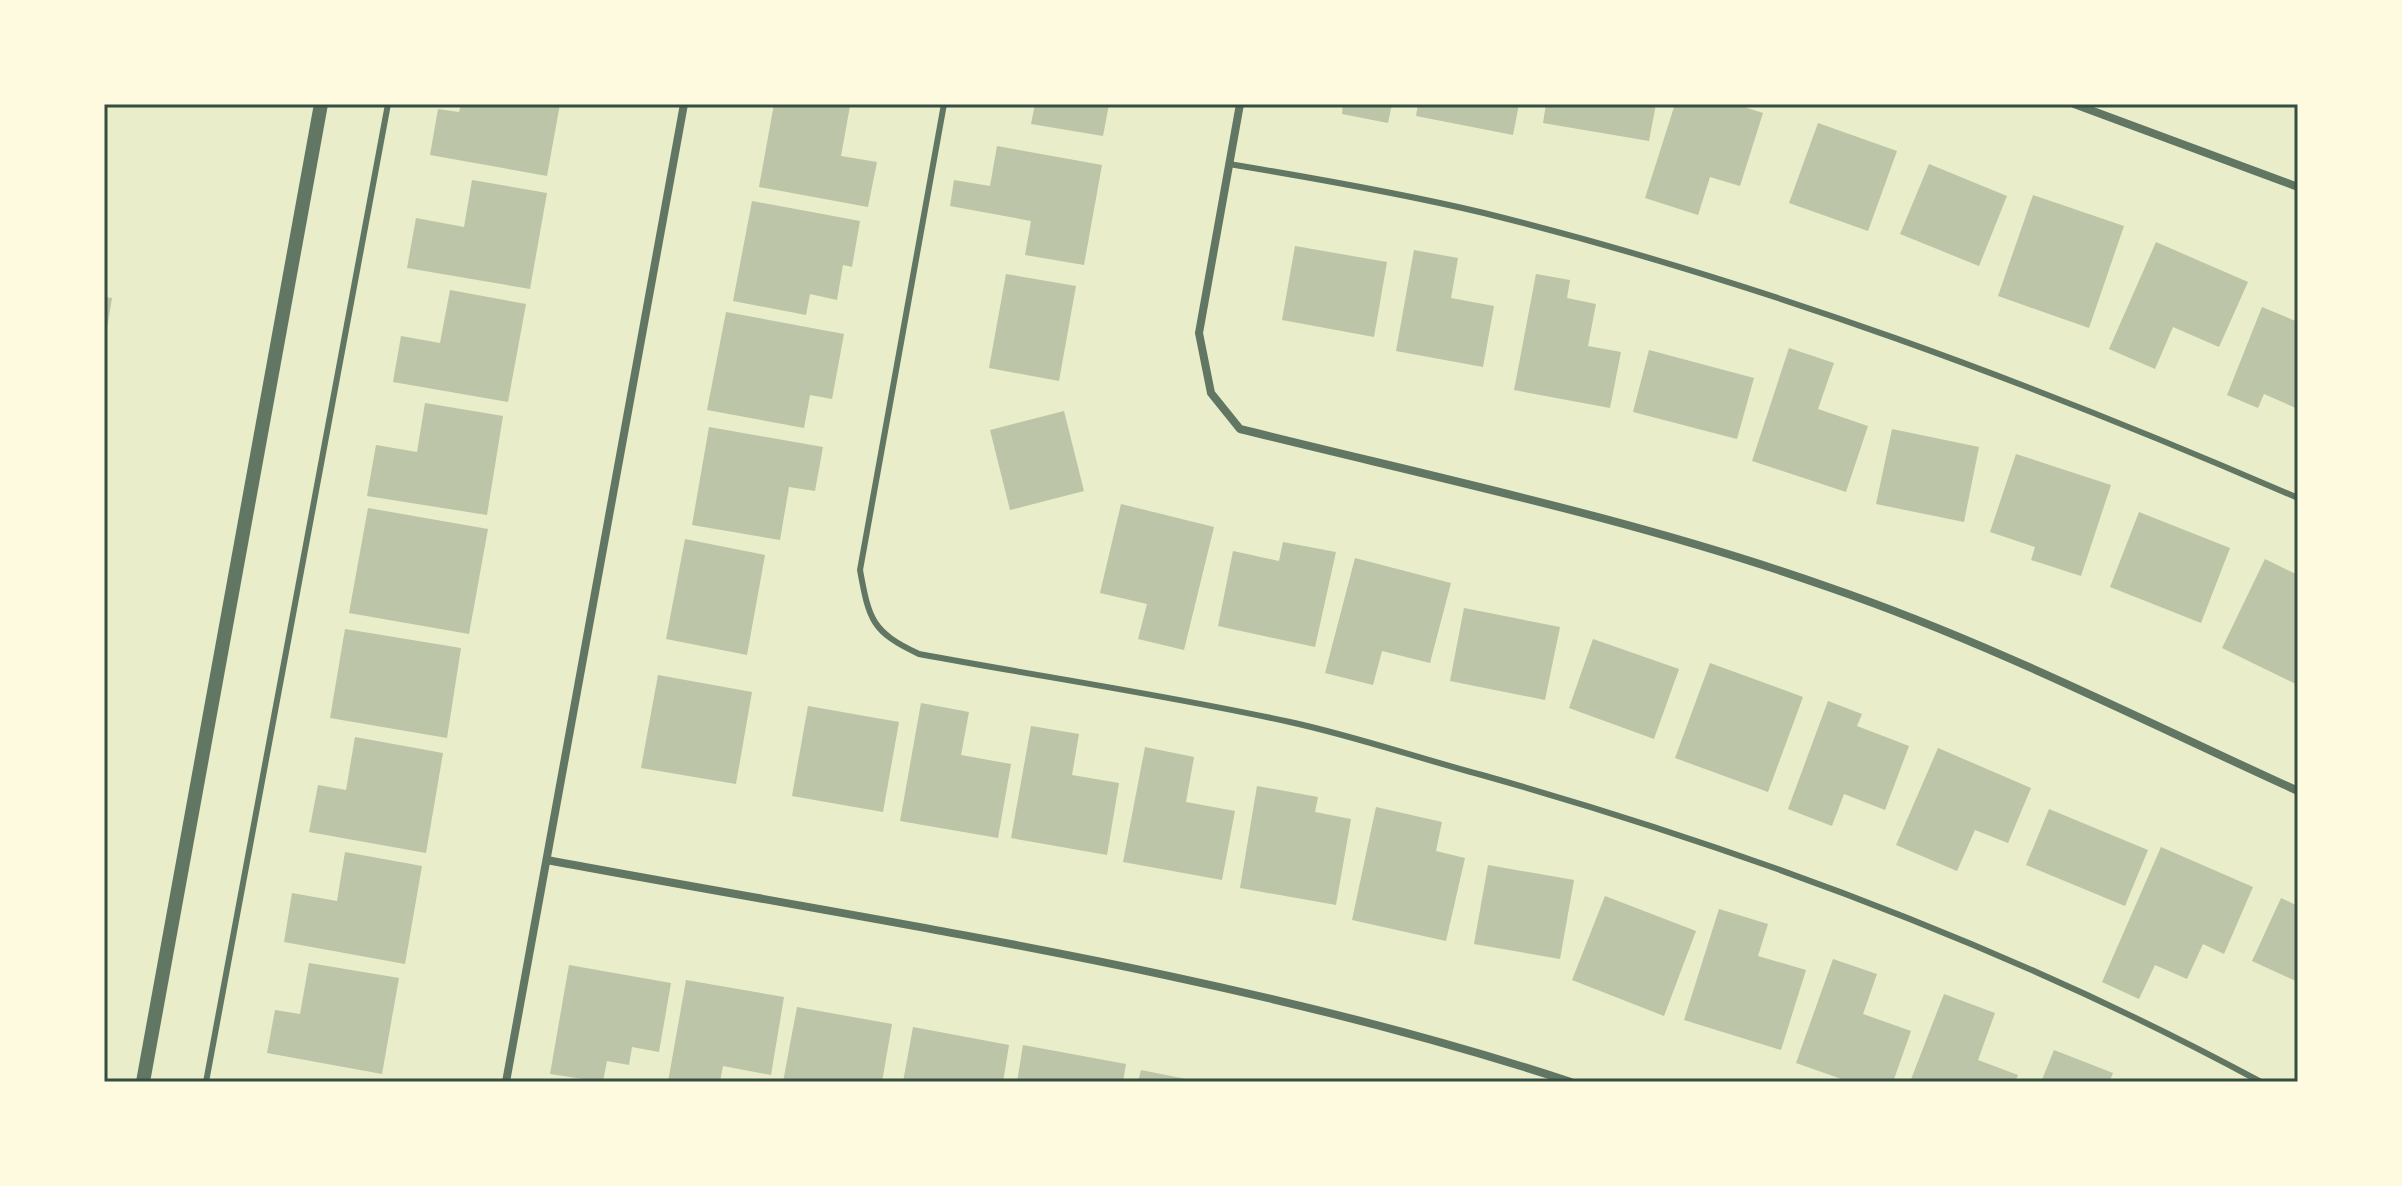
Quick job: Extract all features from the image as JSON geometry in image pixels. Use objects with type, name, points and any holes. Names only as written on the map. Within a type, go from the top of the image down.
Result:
[{"type":"street","points":[[143,1082],[321,104]]},
{"type":"street","points":[[506,1082],[684,104]]},
{"type":"street","points":[[1240,104],[1199,333],[1211,393],[1240,429],[1697,544],[1833,588],[1962,639],[2298,791]]},
{"type":"street","points":[[2074,104],[2298,187]]},
{"type":"street","points":[[547,860],[1217,985],[1387,1028],[1571,1082]]},
{"type":"lane","points":[[206,1082],[388,104]]},
{"type":"lane","points":[[944,104],[860,570],[867,611],[887,639],[919,654],[1292,722],[1610,814],[1785,871],[2012,960],[2194,1046],[2261,1082]]},
{"type":"lane","points":[[1229,164],[1482,213],[1690,269],[1899,340],[2298,498]]},
{"type":"building","points":[[461,104],[560,104],[547,176],[430,155],[438,109],[459,112]]},
{"type":"building","points":[[774,104],[850,106],[841,156],[877,162],[868,207],[759,187]]},
{"type":"building","points":[[1035,104],[1109,104],[1103,136],[1031,124]]},
{"type":"building","points":[[1343,104],[1392,104],[1388,123],[1342,114]]},
{"type":"building","points":[[1418,104],[1519,104],[1513,135],[1416,116]]},
{"type":"building","points":[[1546,104],[1656,104],[1649,141],[1543,123]]},
{"type":"building","points":[[1675,104],[1735,104],[1763,113],[1740,186],[1710,177],[1698,215],[1645,198]]},
{"type":"building","points":[[1818,123],[1897,151],[1868,231],[1789,203]]},
{"type":"building","points":[[997,146],[1102,165],[1084,265],[1025,255],[1031,221],[950,206],[954,180],[990,186]]},
{"type":"building","points":[[1929,164],[2007,196],[1979,266],[1900,234]]},
{"type":"building","points":[[472,180],[547,193],[530,289],[407,268],[416,218],[464,227]]},
{"type":"building","points":[[2033,195],[2124,226],[2089,328],[1998,296]]},
{"type":"building","points":[[752,201],[860,221],[852,267],[843,265],[837,300],[810,294],[806,315],[733,301]]},
{"type":"building","points":[[2156,242],[2248,282],[2219,347],[2173,327],[2155,369],[2109,349]]},
{"type":"building","points":[[1295,246],[1387,262],[1374,337],[1282,320]]},
{"type":"building","points":[[1414,250],[1458,258],[1451,298],[1494,306],[1483,367],[1396,351]]},
{"type":"building","points":[[1006,274],[1076,286],[1059,381],[989,368]]},
{"type":"building","points":[[1536,274],[1570,280],[1567,298],[1596,304],[1588,346],[1621,352],[1610,408],[1514,390]]},
{"type":"building","points":[[450,290],[526,304],[508,402],[393,382],[401,336],[440,343]]},
{"type":"building","points":[[104,297],[112,298],[106,334],[104,334]]},
{"type":"building","points":[[2262,307],[2298,322],[2298,409],[2264,394],[2258,408],[2227,395]]},
{"type":"building","points":[[726,312],[844,334],[832,399],[810,395],[804,428],[707,410]]},
{"type":"building","points":[[1789,348],[1834,363],[1818,409],[1868,426],[1846,492],[1752,461]]},
{"type":"building","points":[[1649,350],[1754,378],[1737,439],[1633,412]]},
{"type":"building","points":[[425,403],[503,416],[487,515],[367,496],[376,445],[417,452]]},
{"type":"building","points":[[1064,411],[1084,491],[1010,510],[990,430]]},
{"type":"building","points":[[709,427],[823,447],[815,491],[789,487],[780,540],[692,525]]},
{"type":"building","points":[[1892,429],[1979,447],[1964,522],[1876,504]]},
{"type":"building","points":[[2016,454],[2111,485],[2081,576],[2031,560],[2035,547],[1990,532]]},
{"type":"building","points":[[1121,504],[1214,527],[1184,650],[1138,639],[1147,604],[1100,593]]},
{"type":"building","points":[[368,508],[488,529],[469,634],[349,613]]},
{"type":"building","points":[[2139,512],[2230,548],[2201,623],[2110,587]]},
{"type":"building","points":[[685,539],[765,555],[747,655],[666,639]]},
{"type":"building","points":[[1283,542],[1336,552],[1315,647],[1218,626],[1233,551],[1279,561]]},
{"type":"building","points":[[1355,558],[1451,583],[1430,663],[1382,651],[1373,685],[1325,673]]},
{"type":"building","points":[[2265,559],[2298,575],[2298,685],[2222,648]]},
{"type":"building","points":[[1464,608],[1560,627],[1545,700],[1450,681]]},
{"type":"building","points":[[345,629],[461,648],[447,738],[330,718]]},
{"type":"building","points":[[1593,639],[1679,669],[1654,739],[1569,708]]},
{"type":"building","points":[[1710,663],[1803,697],[1768,792],[1675,758]]},
{"type":"building","points":[[658,675],[752,692],[736,784],[641,768]]},
{"type":"building","points":[[1828,701],[1862,714],[1857,726],[1909,746],[1885,810],[1844,794],[1832,826],[1788,809]]},
{"type":"building","points":[[921,703],[969,712],[961,755],[1011,764],[998,838],[900,821]]},
{"type":"building","points":[[808,706],[899,722],[883,812],[792,796]]},
{"type":"building","points":[[1031,726],[1079,734],[1072,775],[1119,783],[1107,855],[1011,838]]},
{"type":"building","points":[[355,737],[443,753],[426,853],[309,832],[318,785],[346,790]]},
{"type":"building","points":[[1145,747],[1194,757],[1186,802],[1235,811],[1222,880],[1123,862]]},
{"type":"building","points":[[1938,748],[2031,788],[2008,843],[1975,830],[1957,871],[1896,845]]},
{"type":"building","points":[[1257,786],[1318,797],[1315,812],[1351,819],[1336,905],[1240,888]]},
{"type":"building","points":[[1376,807],[1442,822],[1436,851],[1465,858],[1446,941],[1352,920]]},
{"type":"building","points":[[2049,809],[2148,850],[2125,906],[2026,865]]},
{"type":"building","points":[[2161,847],[2253,887],[2224,954],[2203,944],[2187,979],[2155,965],[2139,999],[2102,982]]},
{"type":"building","points":[[345,852],[422,866],[405,964],[284,942],[292,893],[337,901]]},
{"type":"building","points":[[1488,865],[1574,880],[1560,959],[1474,944]]},
{"type":"building","points":[[1605,896],[1696,931],[1664,1016],[1572,980]]},
{"type":"building","points":[[2281,898],[2298,906],[2298,982],[2252,961]]},
{"type":"building","points":[[1719,909],[1768,924],[1758,956],[1806,970],[1781,1050],[1684,1020]]},
{"type":"building","points":[[1833,959],[1877,974],[1863,1014],[1911,1031],[1893,1082],[1850,1082],[1796,1063]]},
{"type":"building","points":[[309,963],[399,978],[382,1074],[267,1053],[275,1010],[300,1014]]},
{"type":"building","points":[[569,965],[671,983],[659,1052],[632,1047],[629,1065],[607,1061],[603,1082],[550,1074]]},
{"type":"building","points":[[686,980],[784,997],[771,1075],[723,1066],[720,1082],[668,1082]]},
{"type":"building","points":[[1944,994],[1995,1013],[1978,1060],[2018,1075],[2015,1082],[1910,1082]]},
{"type":"building","points":[[797,1007],[892,1024],[882,1082],[783,1082]]},
{"type":"building","points":[[913,1027],[1009,1045],[1003,1082],[903,1082]]},
{"type":"building","points":[[1023,1045],[1126,1064],[1123,1082],[1017,1082]]},
{"type":"building","points":[[2054,1050],[2113,1073],[2109,1082],[2041,1082]]},
{"type":"building","points":[[1141,1070],[1196,1081],[1196,1082],[1138,1082]]}]
